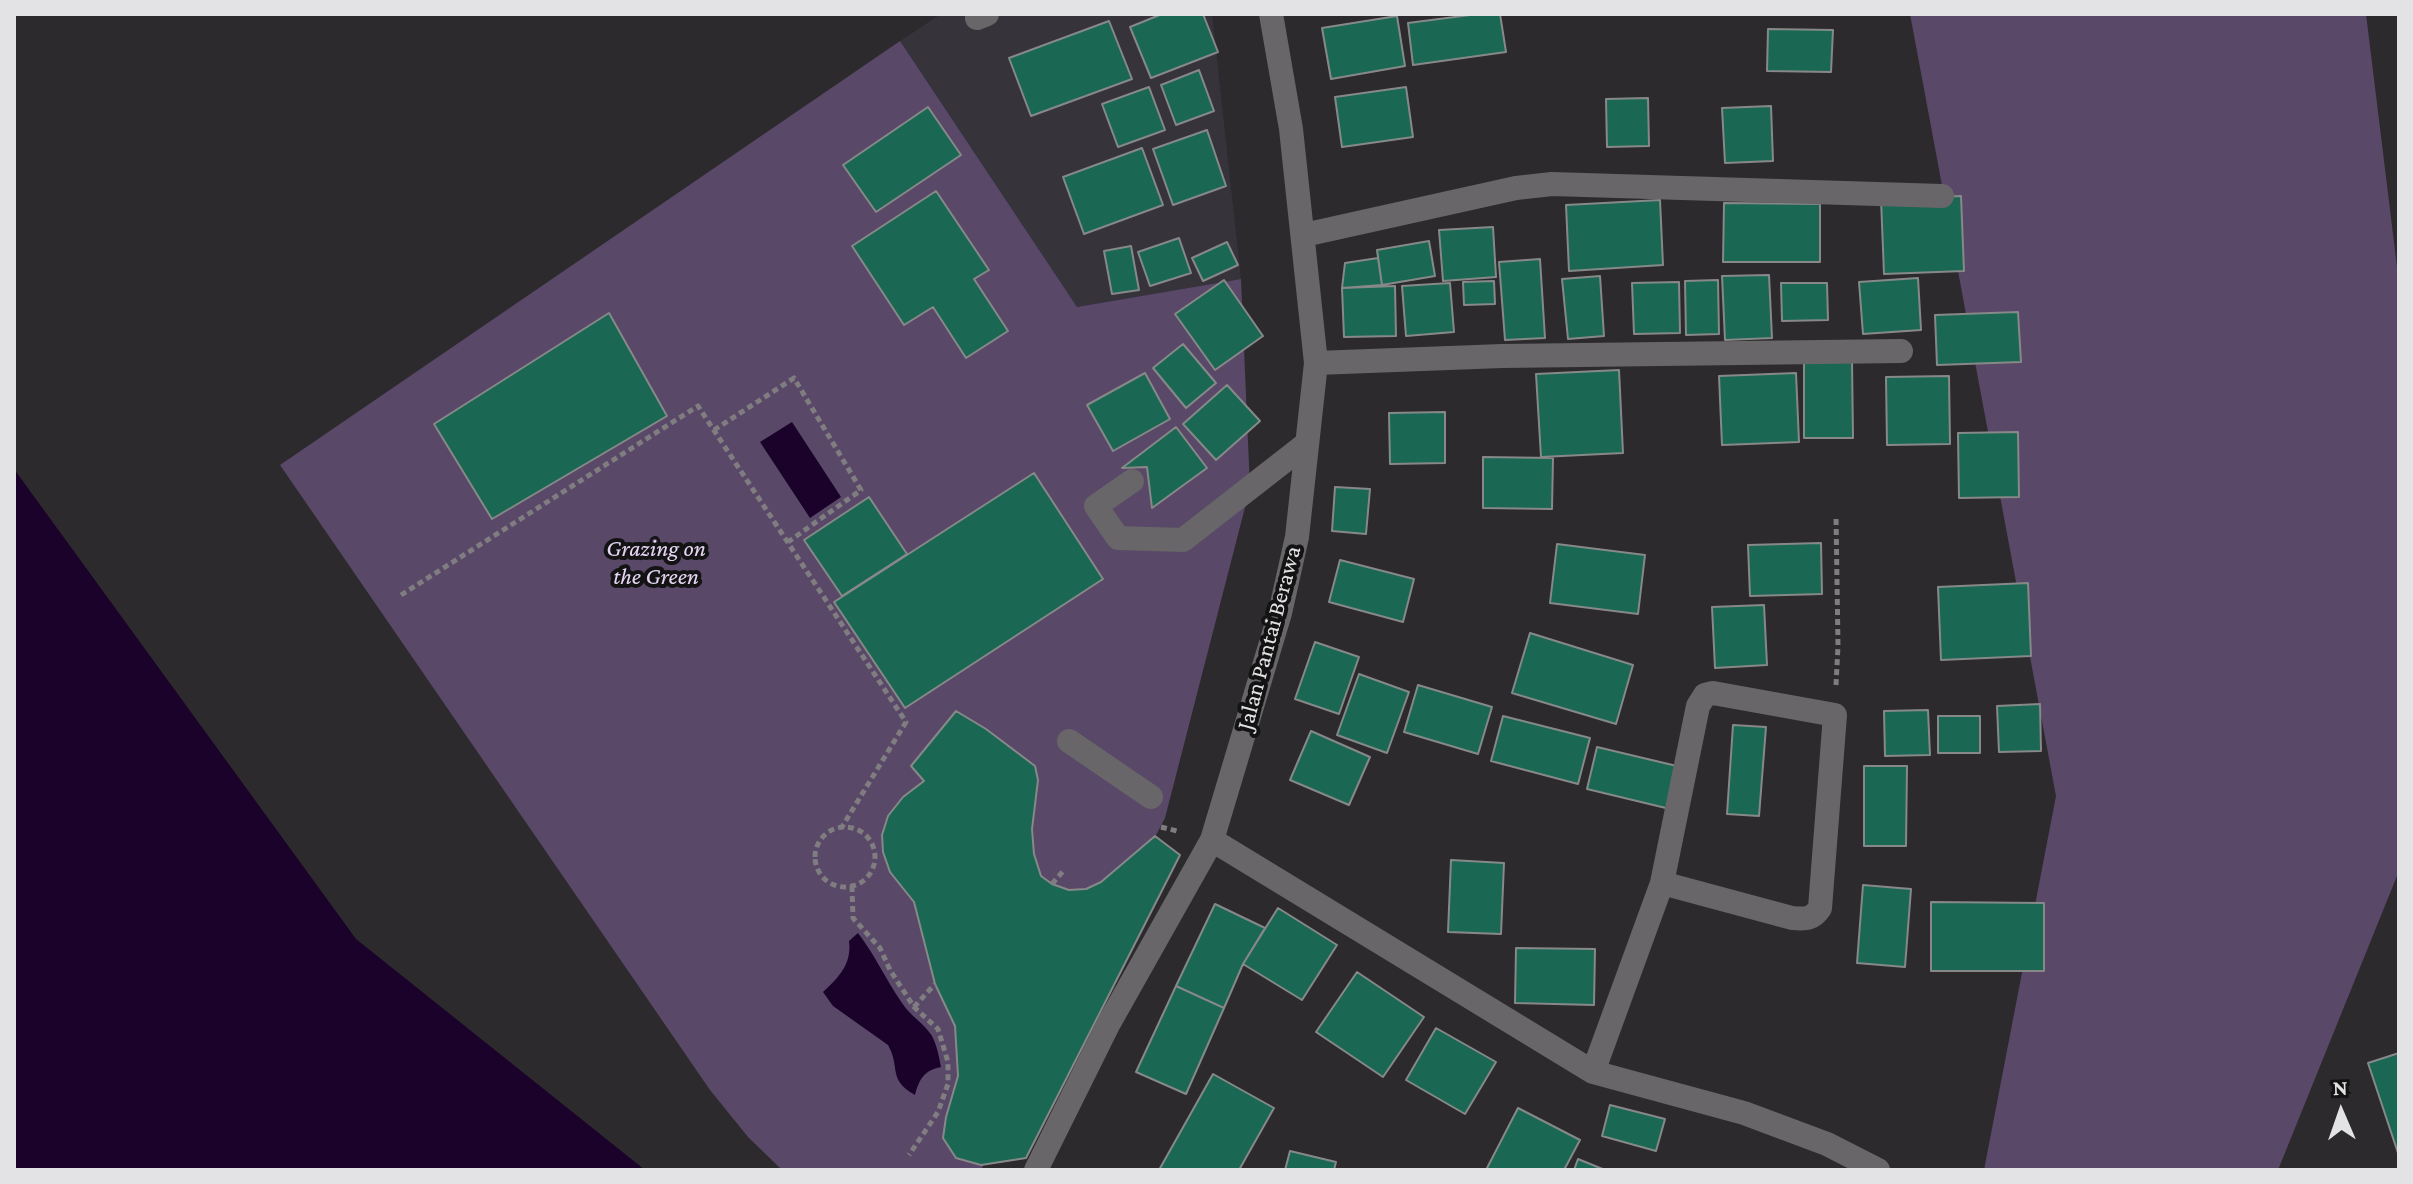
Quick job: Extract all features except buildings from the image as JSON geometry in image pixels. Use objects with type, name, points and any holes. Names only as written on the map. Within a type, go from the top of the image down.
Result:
[{"type":"street","name":"Jalan Pantai Berawa","points":[[1036,1170],[1109,1023],[1212,840],[1280,613],[1297,537],[1316,363],[1291,129],[1271,14]]},
{"type":"street","points":[[1304,235],[1516,188],[1552,184],[1942,196]]},
{"type":"street","points":[[1316,363],[1502,356],[1901,351]]},
{"type":"street","points":[[1132,481],[1096,506],[1118,538],[1183,540],[1306,444]]},
{"type":"street","points":[[1593,1072],[1662,883],[1698,706],[1705,695],[1713,693],[1835,715],[1820,908],[1814,916],[1792,918],[1662,883]]},
{"type":"street","points":[[1069,741],[1151,797]]},
{"type":"street","points":[[1212,840],[1593,1072],[1744,1113],[1827,1144],[1878,1170]]},
{"type":"path","points":[[714,430],[794,378],[861,490],[788,542]]},
{"type":"path","points":[[401,595],[698,406],[906,722],[842,827]]},
{"type":"path","points":[[1835,715],[1838,646],[1836,515]]},
{"type":"path","points":[[842,827],[861,831],[874,847],[874,866],[869,875],[852,886],[833,884],[818,871],[815,862],[815,852],[824,835],[842,827]]},
{"type":"path","points":[[1052,884],[1065,869]]},
{"type":"path","points":[[852,886],[853,918],[880,948],[914,1007],[938,1029],[945,1045],[948,1084],[938,1112],[909,1155]]},
{"type":"path","points":[[914,1007],[935,984]]},
{"type":"shaded area","points":[[941,14],[1212,14],[1241,279],[1077,307],[900,41]]},
{"type":"shaded area","points":[[792,422],[841,497],[810,518],[760,442]]},
{"type":"shaded area","points":[[14,469],[356,939],[645,1170],[14,1170]]},
{"type":"shaded area","points":[[858,933],[902,1003],[929,1031],[935,1044],[941,1067],[923,1076],[915,1095],[901,1084],[888,1045],[833,1006],[823,992],[843,970],[849,941]]},
{"type":"green space","points":[[1910,14],[2366,14],[2399,283],[2399,871],[2278,1170],[1984,1170],[2056,796]]},
{"type":"green space","name":"Grazing on the Green","points":[[900,41],[1077,307],[1241,279],[1250,488],[1165,818],[981,1170],[782,1170],[748,1137],[710,1090],[280,465]]}]
